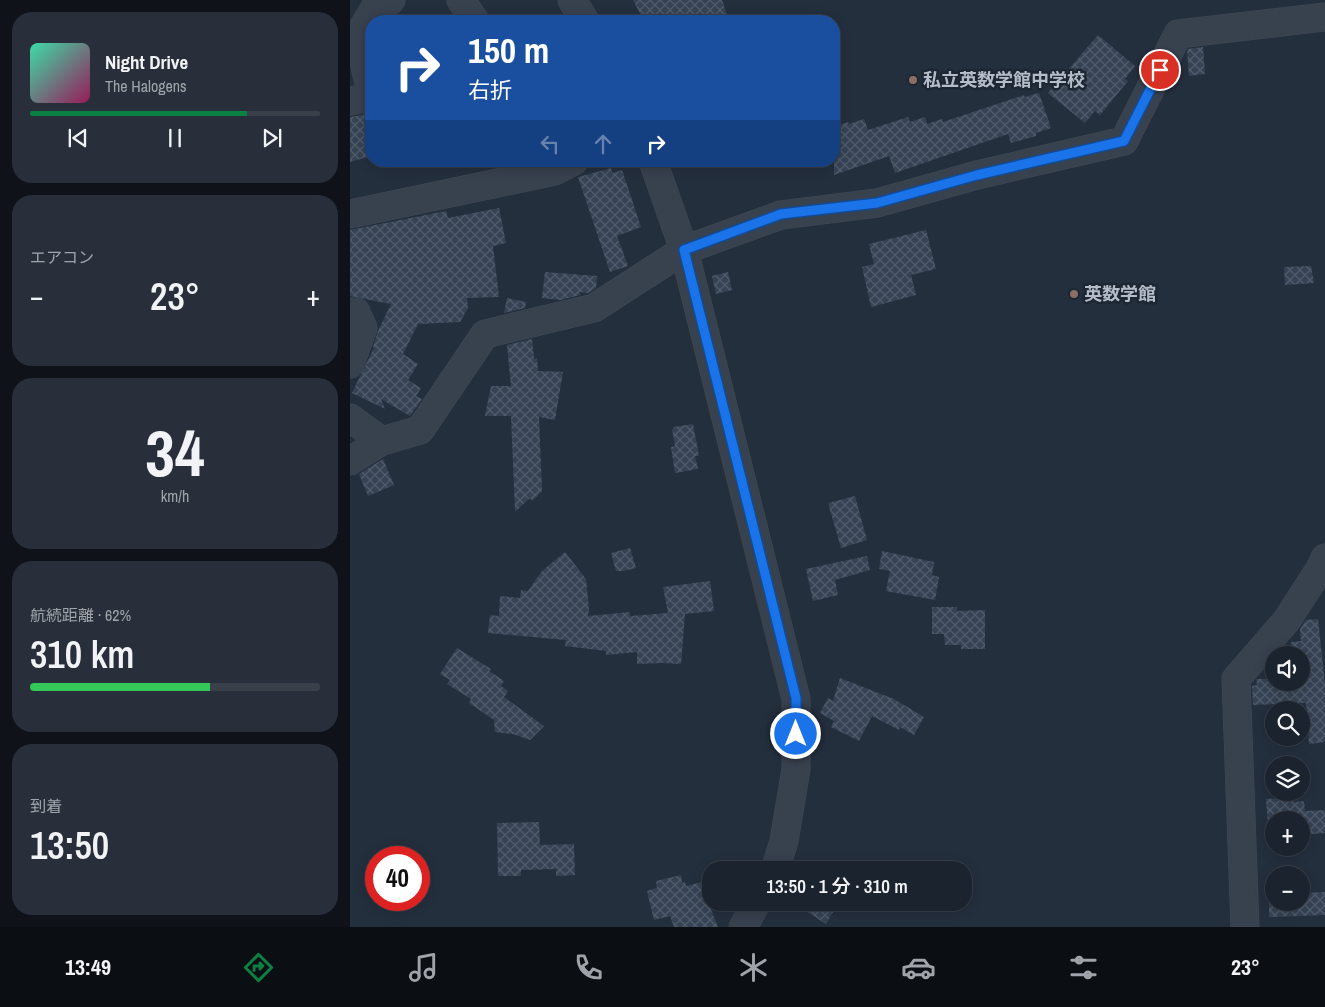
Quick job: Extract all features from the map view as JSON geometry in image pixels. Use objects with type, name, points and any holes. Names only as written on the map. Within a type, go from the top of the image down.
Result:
[{"type":"street","points":[[371,15],[376,6],[391,0]]},
{"type":"street","points":[[461,0],[471,15]]},
{"type":"street","points":[[572,0],[581,15]]},
{"type":"street","points":[[350,461],[382,441],[420,430],[485,334],[594,308],[684,250],[781,214],[877,203],[977,175],[1124,141],[1178,34],[1325,17]]},
{"type":"street","points":[[365,24],[358,36],[365,66]]},
{"type":"street","points":[[350,101],[365,98]]},
{"type":"street","points":[[350,214],[506,170],[555,171],[563,167]]},
{"type":"street","points":[[655,167],[684,250],[796,698],[796,769],[784,841],[778,861]]},
{"type":"street","points":[[350,312],[356,312],[363,328],[350,364]]},
{"type":"street","points":[[350,418],[382,441]]},
{"type":"street","points":[[1245,927],[1236,679],[1286,620],[1325,558]]},
{"type":"street","points":[[744,927],[752,911]]},
{"type":"building","points":[[633,0],[722,0],[727,15],[641,15]]},
{"type":"building","points":[[1098,35],[1135,66],[1125,79],[1128,81],[1100,115],[1095,111],[1085,123],[1048,93]]},
{"type":"building","points":[[1203,47],[1205,74],[1189,76],[1187,51],[1188,49]]},
{"type":"building","points":[[1039,93],[1051,128],[1036,133],[1036,136],[1011,143],[1008,134],[895,173],[889,156],[834,175],[834,167],[840,167],[840,125],[864,119],[868,130],[908,117],[910,122],[925,117],[927,124],[942,119],[943,122],[1024,95],[1025,97]]},
{"type":"building","points":[[365,114],[365,158],[350,162],[350,117]]},
{"type":"building","points":[[611,168],[612,173],[622,170],[641,227],[617,236],[628,266],[610,272],[578,177]]},
{"type":"building","points":[[499,208],[506,243],[493,246],[499,297],[467,298],[468,308],[460,322],[418,324],[403,354],[418,364],[408,380],[421,388],[416,396],[422,399],[410,416],[381,399],[385,409],[352,393],[374,348],[378,331],[391,304],[350,296],[350,230],[446,211],[448,218]]},
{"type":"building","points":[[926,230],[936,269],[911,275],[916,295],[871,307],[862,267],[874,264],[869,244]]},
{"type":"building","points":[[1311,266],[1314,283],[1285,285],[1284,267]]},
{"type":"building","points":[[545,272],[597,276],[596,288],[588,293],[580,292],[580,295],[561,300],[542,298]]},
{"type":"building","points":[[728,272],[732,290],[716,294],[712,276]]},
{"type":"building","points":[[507,298],[526,302],[525,308],[504,313]]},
{"type":"building","points":[[532,339],[534,359],[537,358],[538,371],[563,372],[555,420],[539,417],[542,491],[532,501],[530,498],[515,512],[511,416],[485,416],[491,386],[511,386],[507,345]]},
{"type":"building","points":[[693,424],[699,456],[695,456],[698,469],[675,473],[671,447],[675,446],[672,429],[674,429],[673,427]]},
{"type":"building","points":[[383,459],[394,485],[368,496],[359,474]]},
{"type":"building","points":[[855,496],[867,540],[841,548],[828,503]]},
{"type":"building","points":[[630,548],[636,568],[616,571],[611,553]]},
{"type":"building","points":[[882,551],[934,562],[932,575],[939,577],[935,600],[886,591],[890,571],[879,569]]},
{"type":"building","points":[[565,552],[586,579],[588,616],[630,612],[630,616],[668,613],[663,587],[710,581],[714,611],[685,614],[681,664],[637,664],[637,652],[606,655],[606,651],[565,646],[566,640],[488,633],[490,615],[499,616],[500,596],[520,598],[521,590],[528,591],[542,571]]},
{"type":"building","points":[[867,556],[870,570],[835,580],[838,595],[813,601],[806,569]]},
{"type":"building","points":[[932,607],[957,607],[957,611],[985,610],[985,649],[961,649],[961,645],[945,645],[944,634],[932,634]]},
{"type":"building","points":[[1318,619],[1325,684],[1325,742],[1310,744],[1310,701],[1265,701],[1265,705],[1253,705],[1252,686],[1257,685],[1256,679],[1265,679],[1265,691],[1310,691],[1310,646],[1291,646],[1291,642],[1301,641],[1300,629],[1306,620]]},
{"type":"building","points":[[457,648],[491,669],[489,671],[504,681],[501,686],[508,691],[504,697],[544,726],[530,740],[513,734],[495,732],[494,720],[469,703],[471,699],[447,684],[450,680],[440,674]]},
{"type":"building","points":[[840,678],[894,699],[924,717],[914,735],[900,727],[899,730],[872,716],[859,741],[831,727],[834,721],[820,713],[828,698],[833,701]]},
{"type":"building","points":[[1266,801],[1304,801],[1305,811],[1267,811]]},
{"type":"building","points":[[1325,810],[1325,833],[1310,834],[1310,811],[1305,811]]},
{"type":"building","points":[[539,822],[540,845],[574,844],[575,875],[556,876],[556,869],[521,870],[521,876],[498,876],[497,823]]},
{"type":"building","points":[[681,875],[682,883],[685,882],[686,886],[702,882],[702,911],[712,911],[718,927],[674,927],[670,916],[654,920],[647,891],[657,888],[656,881]]},
{"type":"building","points":[[1325,892],[1325,915],[1269,917],[1269,911],[1310,911],[1310,893]]},
{"type":"building","points":[[806,911],[834,911],[826,924]]},
{"type":"place","name":"私立英数学館中学校","points":[[913,80]]},
{"type":"place","name":"英数学館","points":[[1074,294]]},
{"type":"route","points":[[796,734],[796,698],[684,250],[781,214],[877,203],[977,175],[1124,141],[1160,70]]}]
